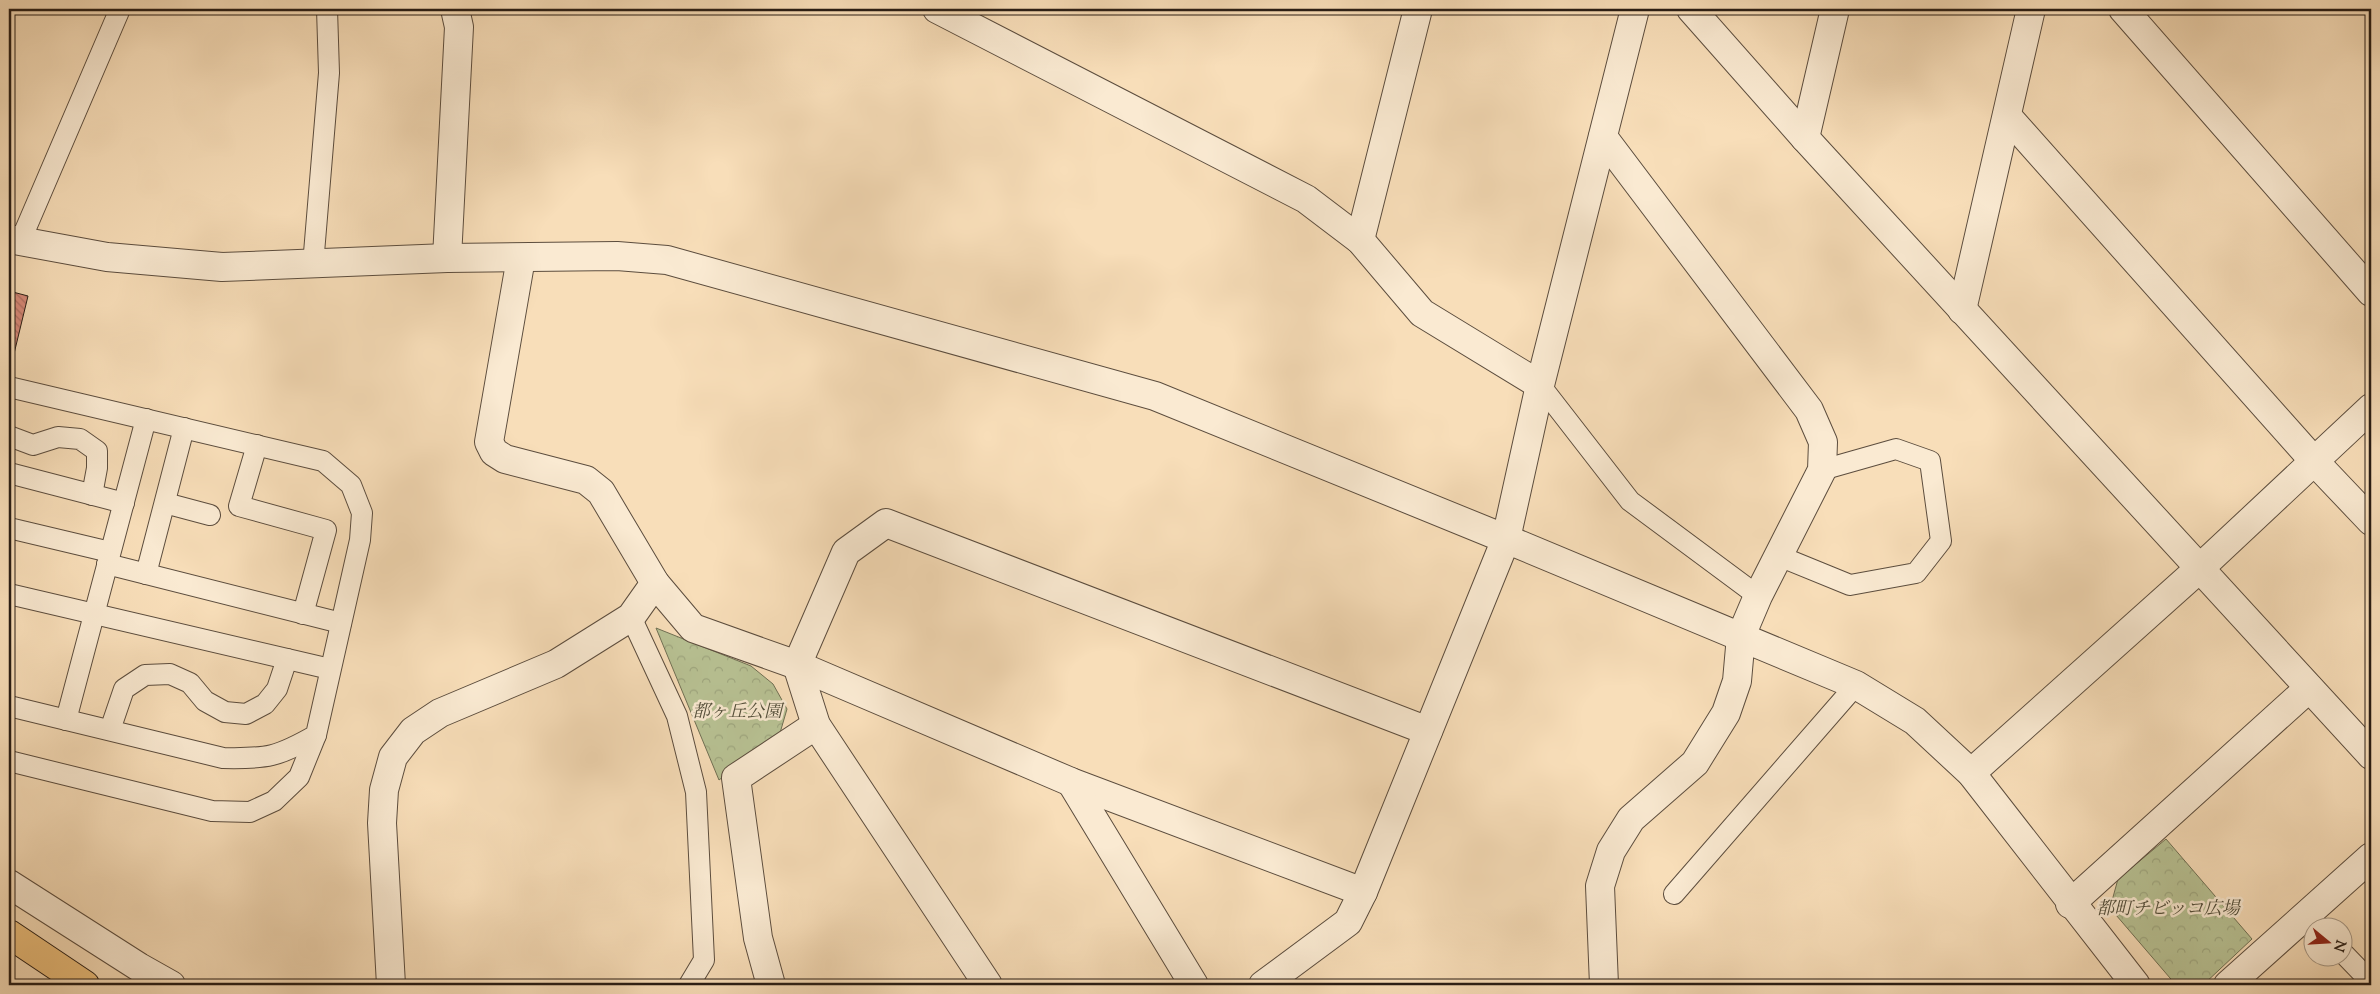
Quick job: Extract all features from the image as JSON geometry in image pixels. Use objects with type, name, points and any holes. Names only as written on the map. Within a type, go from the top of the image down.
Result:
[{"type":"highway","points":[[9,934],[85,985]]},
{"type":"street","points":[[447,258],[459,27],[455,9]]},
{"type":"street","points":[[937,9],[1306,199],[1360,240],[1422,313],[1540,385]]},
{"type":"street","points":[[1360,240],[1418,9]]},
{"type":"street","points":[[1263,985],[1348,922],[1363,892],[1506,539],[1540,385],[1604,137],[1634,9]]},
{"type":"street","points":[[1691,9],[1805,138],[2371,755]]},
{"type":"street","points":[[1805,138],[1835,9]]},
{"type":"street","points":[[1962,310],[2031,9]]},
{"type":"street","points":[[2123,9],[2371,292]]},
{"type":"street","points":[[2007,116],[2314,461],[2371,521]]},
{"type":"street","points":[[1604,137],[1809,410],[1823,442],[1822,470],[1758,596],[1741,636],[1737,680],[1726,713],[1694,764],[1630,819],[1611,851],[1600,886],[1604,985]]},
{"type":"street","points":[[14,240],[107,257],[222,267],[312,265],[447,258],[617,256],[667,260],[1155,396],[1506,539],[1856,685],[1915,721],[1971,774],[2070,904],[2136,985]]},
{"type":"street","points":[[521,258],[489,442],[494,452],[505,459],[586,480],[601,492],[655,583],[693,628],[797,665],[1071,782],[1363,892]]},
{"type":"street","points":[[1971,774],[2200,568],[2371,408]]},
{"type":"street","points":[[976,981],[816,725],[797,665],[846,552],[886,523],[1428,731]]},
{"type":"street","points":[[391,985],[382,823],[384,790],[393,757],[413,731],[440,713],[556,664],[631,617],[655,583]]},
{"type":"street","points":[[2070,904],[2309,688]]},
{"type":"street","points":[[771,985],[758,938],[736,778],[816,725]]},
{"type":"street","points":[[1071,782],[1194,985]]},
{"type":"street","points":[[2317,916],[2371,857]]},
{"type":"street","points":[[9,884],[139,967],[172,985]]},
{"type":"street","points":[[2228,985],[2302,929]]},
{"type":"lane","points":[[14,240],[120,9]]},
{"type":"lane","points":[[312,265],[329,73],[327,9]]},
{"type":"lane","points":[[1540,385],[1630,501],[1758,596]]},
{"type":"lane","points":[[9,387],[323,461],[351,485],[362,513],[360,540],[316,735],[299,777],[274,801],[250,812],[212,811],[9,762]]},
{"type":"lane","points":[[66,720],[146,419]]},
{"type":"lane","points":[[146,574],[184,428]]},
{"type":"lane","points":[[9,436],[33,445],[58,437],[80,439],[96,451],[97,468],[92,495]]},
{"type":"lane","points":[[256,445],[239,506],[326,530],[302,614]]},
{"type":"lane","points":[[1779,556],[1850,585],[1916,573],[1941,541],[1930,462],[1896,449],[1822,470]]},
{"type":"lane","points":[[9,474],[124,503]]},
{"type":"lane","points":[[165,503],[210,515]]},
{"type":"lane","points":[[9,528],[109,558],[146,574],[341,623]]},
{"type":"lane","points":[[9,594],[330,669]]},
{"type":"lane","points":[[631,617],[677,716],[696,792],[704,960],[689,985]]},
{"type":"lane","points":[[110,730],[124,689],[145,675],[170,674],[190,683],[205,701],[225,712],[246,714],[265,704],[277,689],[286,659]]},
{"type":"lane","points":[[1674,894],[1856,685]]},
{"type":"lane","points":[[9,706],[223,758],[259,759],[288,751],[316,735]]},
{"type":"lane","points":[[2352,962],[2371,982]]},
{"type":"green space","name":"都ヶ丘公園","points":[[656,628],[751,666],[773,684],[787,709],[780,733],[719,780]]},
{"type":"green space","name":"都町チビッコ広場","points":[[2166,839],[2252,939],[2203,985],[2176,985],[2110,908],[2118,879]]},
{"type":"building","points":[[9,291],[28,296],[12,362],[9,361]]}]
